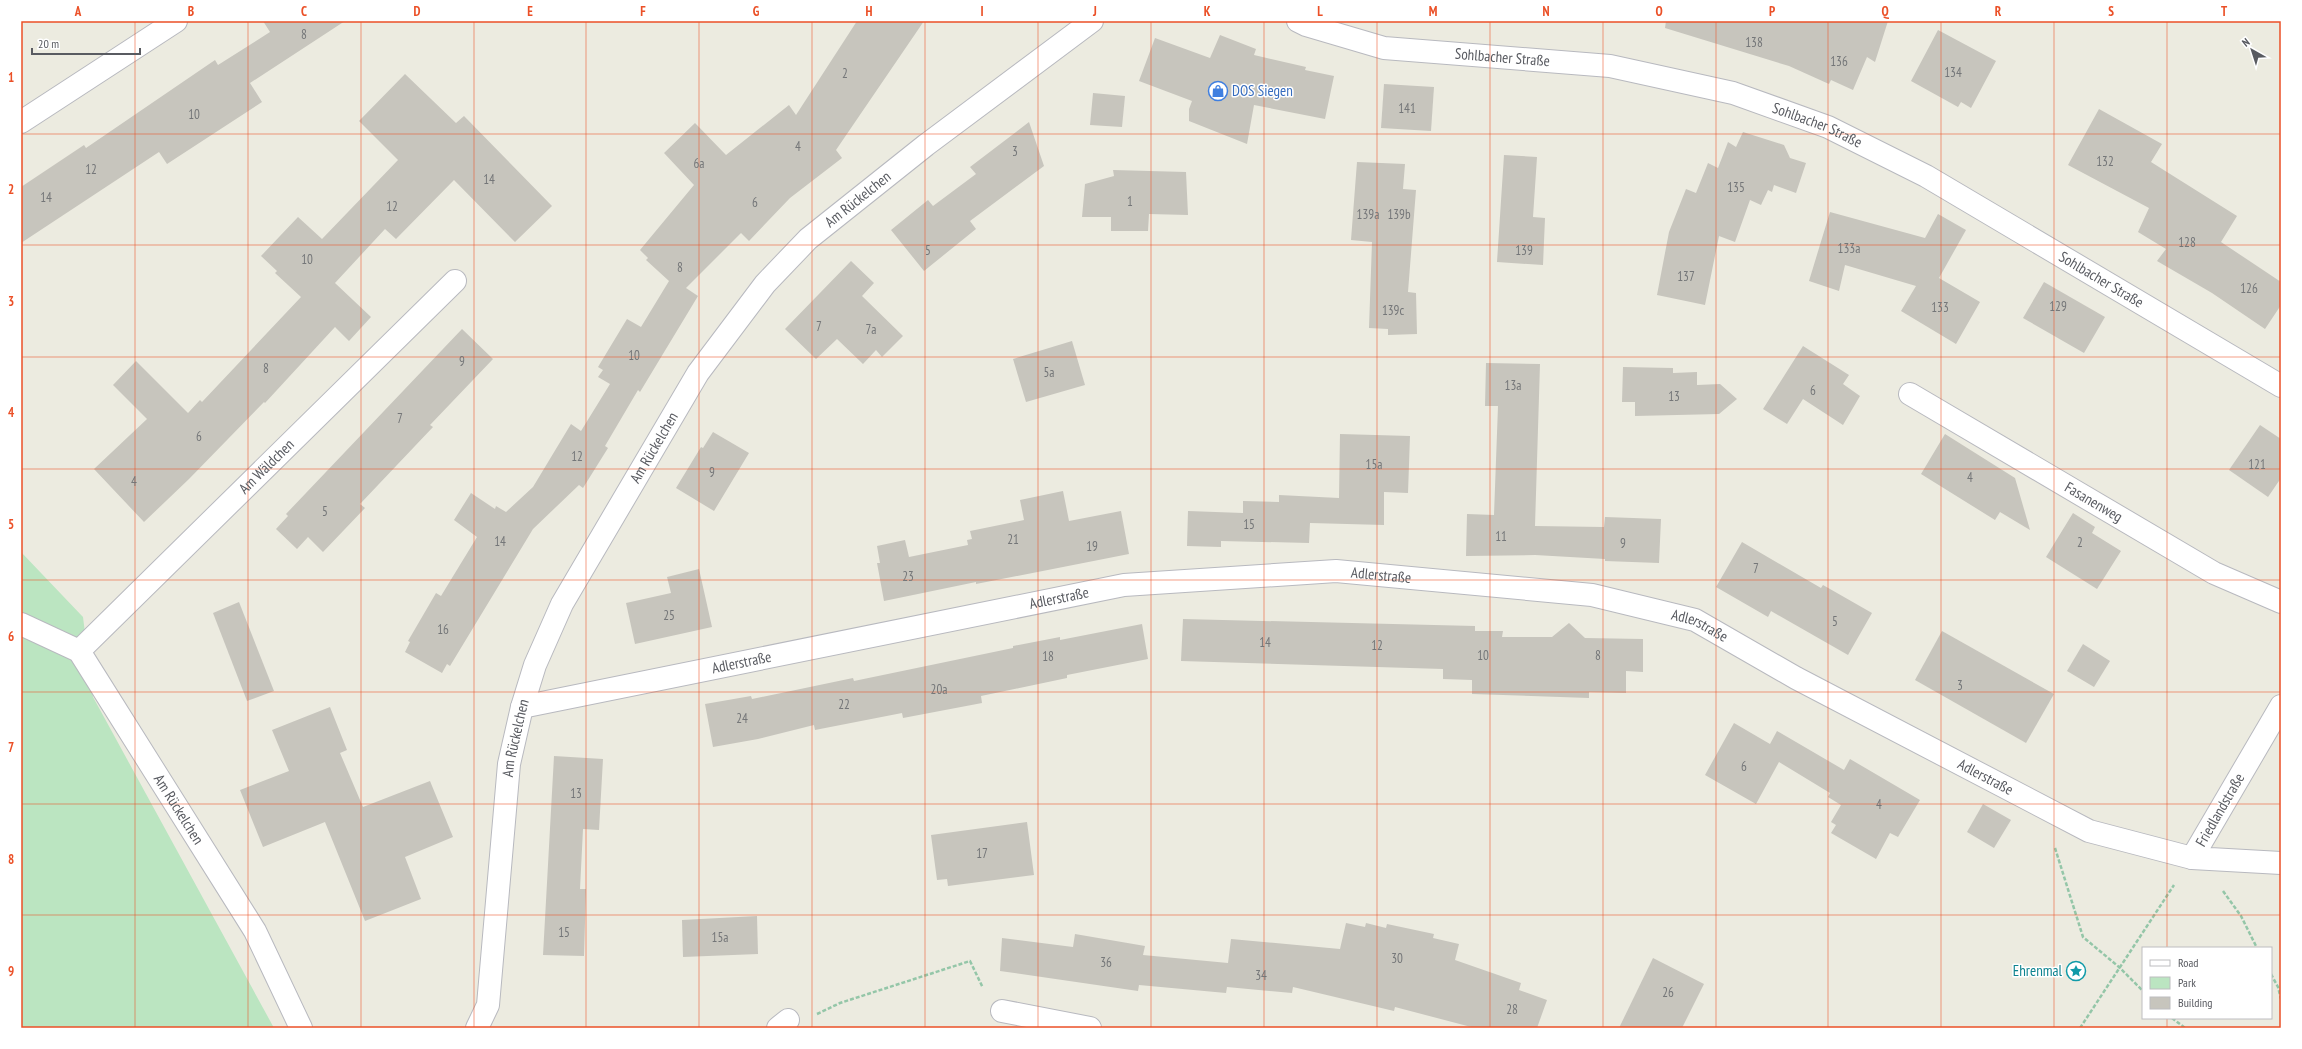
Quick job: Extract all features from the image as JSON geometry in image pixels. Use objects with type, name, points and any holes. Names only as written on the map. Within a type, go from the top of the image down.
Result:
[{"type":"street","points":[[21,122],[176,21]]},
{"type":"street","name":"Am Rückelchen","points":[[477,1028],[488,1005],[509,764],[522,707],[535,664],[562,604],[698,373],[765,284],[814,234],[926,145],[1092,21]]},
{"type":"street","name":"Sohlbacher Straße","points":[[1298,21],[1306,26],[1384,48],[1610,66],[1733,93],[1828,128],[1926,176],[2281,386]]},
{"type":"street","name":"Am Wäldchen","points":[[79,651],[454,281]]},
{"type":"street","name":"Fasanenweg","points":[[1910,394],[2214,573],[2281,602]]},
{"type":"street","name":"Adlerstraße","points":[[522,707],[1124,585],[1336,571],[1592,595],[1695,620],[1796,678],[2089,831],[2192,858]]},
{"type":"street","points":[[21,624],[79,651]]},
{"type":"street","name":"Am Rückelchen","points":[[79,651],[255,931],[301,1028]]},
{"type":"street","name":"Friedlandstraße","points":[[2281,706],[2192,858],[2281,863]]},
{"type":"street","points":[[1002,1011],[1090,1028]]},
{"type":"path","points":[[2043,808],[2083,936],[2119,967],[2142,990]]},
{"type":"path","points":[[2080,1028],[2192,858],[2218,883],[2241,916],[2256,947]]},
{"type":"path","points":[[840,1003],[970,961],[984,989]]},
{"type":"path","points":[[2272,976],[2281,999]]},
{"type":"path","points":[[2173,1019],[2184,1028]]},
{"type":"green space","points":[[21,552],[83,617],[93,697],[274,1028],[21,1028]]},
{"type":"building","points":[[263,21],[345,21],[250,83],[262,102],[167,164],[159,152],[21,243],[21,187],[84,145],[86,148],[215,60],[218,65],[270,32]]},
{"type":"building","points":[[857,21],[924,21],[836,150],[842,158],[790,198],[749,241],[741,233],[686,288],[698,296],[640,392],[638,390],[605,446],[608,448],[583,488],[579,485],[533,529],[450,666],[447,664],[442,673],[405,652],[410,642],[408,641],[436,593],[441,596],[477,537],[454,520],[471,493],[495,509],[496,506],[506,512],[533,487],[571,424],[581,431],[610,384],[598,377],[603,370],[598,367],[627,319],[641,327],[669,281],[646,260],[648,258],[640,250],[694,185],[664,153],[695,123],[726,155],[789,105],[796,115]]},
{"type":"building","points":[[1666,21],[1888,21],[1875,62],[1867,57],[1853,90],[1831,80],[1829,84],[1789,66],[1665,28]]},
{"type":"building","points":[[1938,30],[1996,61],[1971,108],[1961,102],[1958,107],[1911,81]]},
{"type":"building","points":[[1220,35],[1256,49],[1254,55],[1306,67],[1305,70],[1334,76],[1325,119],[1254,105],[1247,144],[1189,121],[1189,109],[1192,101],[1139,81],[1155,38],[1210,58]]},
{"type":"building","points":[[405,74],[456,123],[464,116],[552,206],[515,242],[454,180],[396,239],[385,229],[335,283],[371,317],[349,341],[335,327],[265,403],[264,402],[189,479],[144,522],[94,469],[147,419],[113,385],[136,361],[188,413],[200,400],[202,402],[301,297],[275,273],[277,271],[261,256],[298,217],[322,239],[398,160],[359,121]]},
{"type":"building","points":[[1384,84],[1434,87],[1431,131],[1381,128]]},
{"type":"building","points":[[1093,93],[1125,96],[1122,127],[1090,125]]},
{"type":"building","points":[[2099,109],[2162,144],[2151,162],[2237,216],[2221,242],[2281,282],[2281,305],[2265,329],[2212,293],[2157,261],[2166,249],[2138,232],[2149,208],[2068,165]]},
{"type":"building","points":[[1029,122],[1044,166],[970,221],[976,229],[924,271],[891,230],[928,200],[933,206],[976,174],[970,167]]},
{"type":"building","points":[[1743,132],[1784,145],[1790,158],[1806,163],[1796,193],[1774,185],[1772,192],[1768,190],[1761,205],[1750,200],[1735,242],[1719,236],[1705,305],[1657,295],[1669,232],[1686,189],[1696,193],[1708,163],[1718,168],[1728,142],[1736,147]]},
{"type":"building","points":[[1504,155],[1537,157],[1533,217],[1545,218],[1543,265],[1497,262]]},
{"type":"building","points":[[1357,162],[1405,164],[1403,189],[1416,190],[1408,292],[1416,293],[1417,334],[1388,335],[1388,329],[1369,328],[1372,242],[1351,240]]},
{"type":"building","points":[[1113,170],[1186,172],[1188,215],[1149,214],[1148,231],[1111,231],[1111,217],[1082,217],[1085,184],[1114,176]]},
{"type":"building","points":[[1830,212],[1925,238],[1938,214],[1966,230],[1939,278],[1980,302],[1956,344],[1901,311],[1916,286],[1845,265],[1839,291],[1809,281]]},
{"type":"building","points":[[851,261],[874,283],[862,296],[903,336],[882,357],[876,350],[863,364],[837,339],[816,359],[785,329]]},
{"type":"building","points":[[2044,282],[2105,317],[2084,353],[2023,318]]},
{"type":"building","points":[[462,329],[493,359],[430,425],[433,427],[360,504],[365,508],[323,552],[308,537],[297,549],[276,529],[288,516],[286,514]]},
{"type":"building","points":[[1072,341],[1085,385],[1026,402],[1013,359]]},
{"type":"building","points":[[1803,346],[1849,375],[1843,384],[1860,396],[1843,425],[1803,399],[1787,424],[1763,409]]},
{"type":"building","points":[[1486,363],[1540,364],[1535,526],[1604,527],[1605,517],[1661,519],[1659,563],[1605,561],[1605,559],[1535,555],[1466,556],[1467,514],[1494,515],[1498,406],[1485,406]]},
{"type":"building","points":[[1623,367],[1673,368],[1673,373],[1697,372],[1697,385],[1720,384],[1737,399],[1719,414],[1635,416],[1635,402],[1622,402]]},
{"type":"building","points":[[2260,425],[2281,439],[2281,478],[2268,497],[2229,470]]},
{"type":"building","points":[[713,432],[749,453],[714,511],[676,488],[701,447],[703,448]]},
{"type":"building","points":[[1340,434],[1410,436],[1408,493],[1384,492],[1384,525],[1310,523],[1309,543],[1221,541],[1221,547],[1187,546],[1188,511],[1243,513],[1243,501],[1279,502],[1279,495],[1339,498]]},
{"type":"building","points":[[1945,434],[2015,478],[2030,530],[2000,512],[1995,520],[1921,474]]},
{"type":"building","points":[[1063,491],[1069,521],[1121,511],[1129,554],[976,584],[976,582],[884,601],[877,563],[880,563],[877,546],[905,540],[909,557],[968,545],[967,540],[972,539],[970,531],[1024,520],[1020,500]]},
{"type":"building","points":[[2073,513],[2095,527],[2092,533],[2121,551],[2097,589],[2046,557]]},
{"type":"building","points":[[1742,542],[1821,588],[1823,585],[1872,613],[1848,655],[1771,611],[1768,617],[1716,587]]},
{"type":"building","points":[[699,569],[712,627],[635,644],[626,603],[671,593],[667,577]]},
{"type":"building","points":[[239,602],[274,691],[247,701],[213,613]]},
{"type":"building","points":[[1183,619],[1475,626],[1475,631],[1503,631],[1502,637],[1552,637],[1569,623],[1585,638],[1643,639],[1643,672],[1626,671],[1626,693],[1589,692],[1589,698],[1472,694],[1472,680],[1443,679],[1443,669],[1181,661]]},
{"type":"building","points":[[1142,624],[1148,659],[1067,675],[1067,678],[981,696],[982,703],[903,718],[902,713],[815,730],[814,725],[758,739],[713,747],[705,704],[751,696],[752,699],[853,678],[854,681],[1013,648],[1013,646],[1060,637],[1060,640]]},
{"type":"building","points":[[1942,631],[2054,694],[2026,743],[1915,680]]},
{"type":"building","points":[[2083,644],[2110,661],[2094,687],[2067,671]]},
{"type":"building","points":[[330,707],[347,750],[340,753],[363,807],[430,781],[453,837],[405,857],[421,899],[365,921],[325,822],[263,847],[240,790],[289,771],[272,730]]},
{"type":"building","points":[[1734,723],[1770,744],[1777,731],[1844,770],[1850,759],[1920,800],[1898,837],[1890,833],[1876,859],[1831,833],[1836,825],[1831,822],[1841,805],[1828,797],[1830,793],[1779,762],[1756,804],[1705,775]]},
{"type":"building","points":[[554,756],[603,759],[599,830],[583,829],[580,889],[586,889],[584,956],[543,955]]},
{"type":"building","points":[[1983,804],[2011,820],[1994,848],[1967,832]]},
{"type":"building","points":[[1027,822],[1034,875],[948,886],[947,879],[937,880],[931,835]]},
{"type":"building","points":[[757,916],[758,954],[683,957],[682,920]]},
{"type":"building","points":[[1346,923],[1365,927],[1366,923],[1386,928],[1387,924],[1434,934],[1433,938],[1459,944],[1455,960],[1521,983],[1519,990],[1547,1000],[1537,1028],[1475,1028],[1395,1007],[1394,1011],[1293,987],[1292,993],[1227,987],[1226,993],[1139,985],[1138,991],[1000,971],[1002,938],[1073,947],[1075,934],[1145,946],[1143,955],[1228,963],[1231,939],[1340,949]]},
{"type":"building","points":[[1653,958],[1704,984],[1682,1028],[1619,1028]]},
{"type":"place","name":"DOS Siegen","points":[[1218,91]]},
{"type":"place","name":"Ehrenmal","points":[[2076,971]]}]
